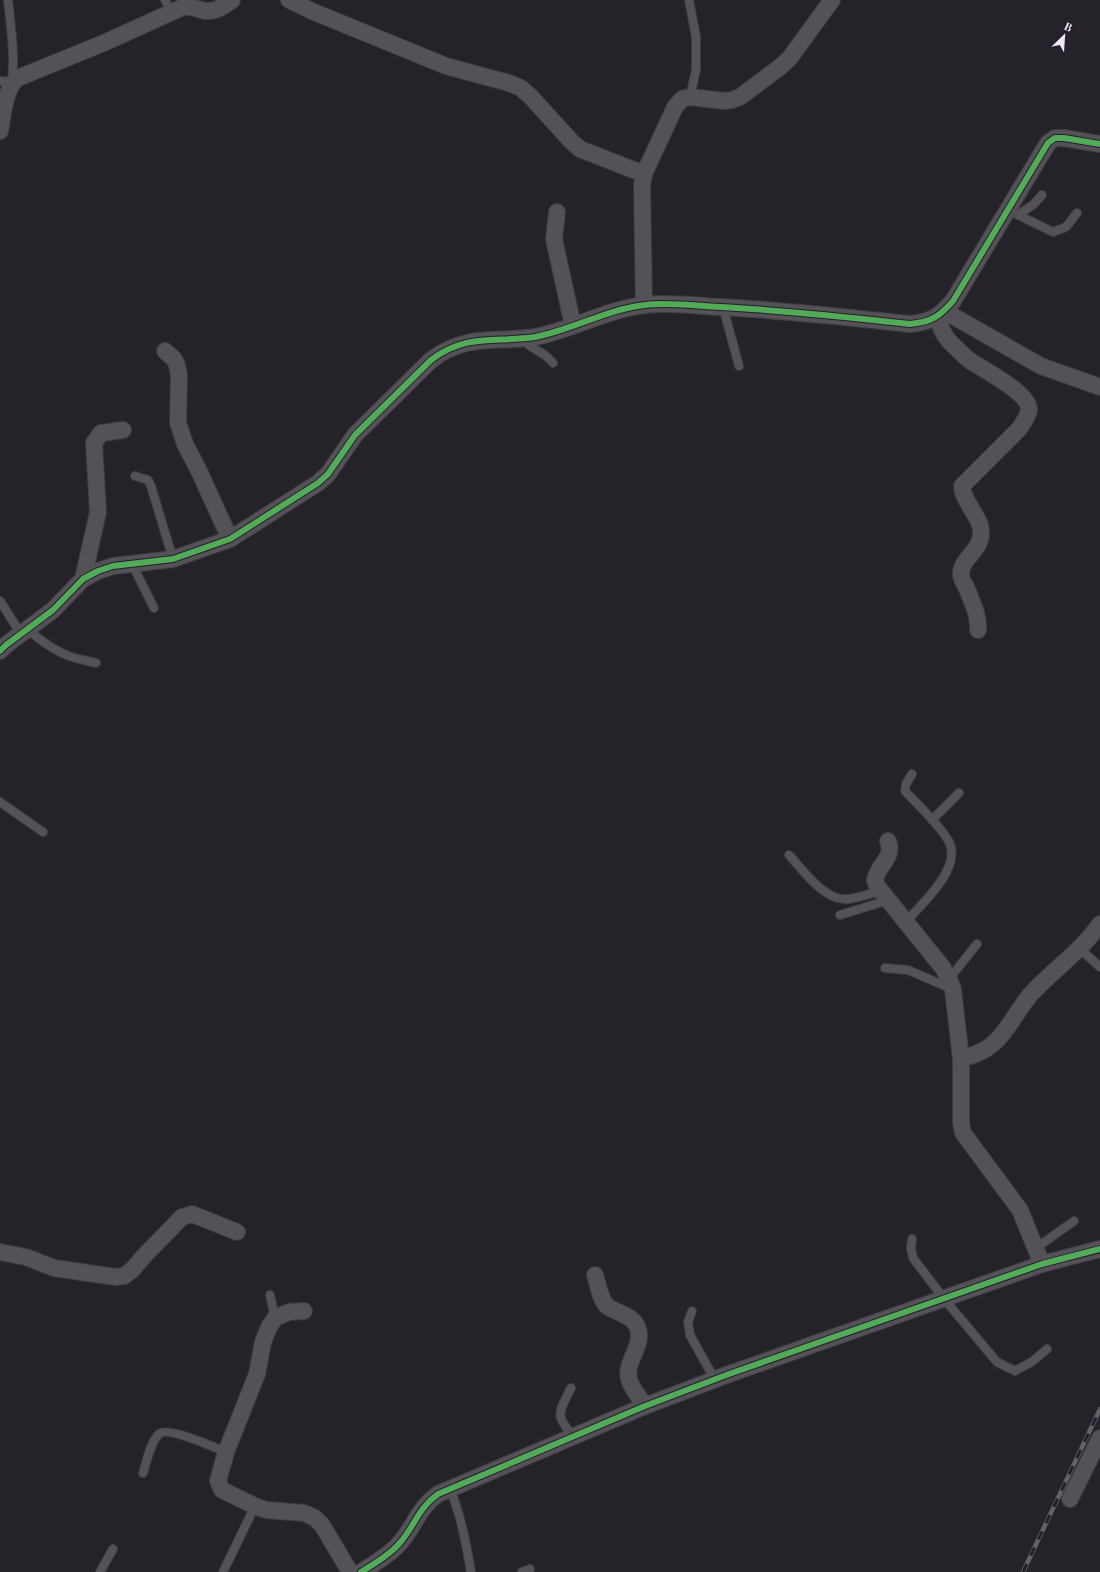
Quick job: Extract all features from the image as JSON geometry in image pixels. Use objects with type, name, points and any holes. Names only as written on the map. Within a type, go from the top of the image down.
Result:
[{"type":"street","points":[[0,131],[9,90],[6,82],[106,42],[169,6],[189,6],[205,11],[213,11],[232,0]]},
{"type":"street","points":[[289,0],[318,6],[456,70],[509,83],[521,88],[531,96],[580,149],[644,174]]},
{"type":"street","points":[[644,305],[642,185],[644,174],[675,107],[682,99],[690,97],[724,101],[740,97],[789,59],[832,0]]},
{"type":"street","points":[[0,651],[53,610],[84,579],[98,570],[113,566],[173,559],[230,539],[318,483],[328,474],[355,435],[431,360],[457,344],[548,334],[627,308],[659,304],[762,309],[910,324],[923,322],[941,314],[953,301],[1013,212],[1048,144],[1055,138],[1064,138],[1100,144]]},
{"type":"street","points":[[557,212],[554,239],[572,326]]},
{"type":"street","points":[[941,314],[1041,366],[1100,388]]},
{"type":"street","points":[[941,314],[941,328],[948,340],[968,358],[1015,390],[1026,400],[1029,409],[1026,420],[1019,429],[962,486],[963,494],[980,526],[980,540],[976,550],[964,563],[961,575],[973,604],[978,622],[978,630]]},
{"type":"street","points":[[165,351],[174,359],[179,376],[178,423],[230,539]]},
{"type":"street","points":[[84,579],[98,512],[98,482],[94,444],[101,433],[123,430]]},
{"type":"street","points":[[888,840],[889,853],[886,861],[875,877],[878,886],[943,968],[951,984],[961,1059],[961,1124],[963,1133],[1020,1210],[1042,1264]]},
{"type":"street","points":[[961,1059],[990,1047],[1031,994],[1089,939],[1100,924]]},
{"type":"street","points":[[0,1252],[26,1257],[54,1268],[115,1277],[124,1276],[132,1270],[182,1217],[192,1214],[237,1232]]},
{"type":"street","points":[[361,1572],[390,1553],[406,1536],[421,1509],[429,1500],[450,1489],[645,1406],[715,1380],[945,1300],[1042,1264],[1100,1249]]},
{"type":"street","points":[[595,1274],[606,1305],[633,1320],[639,1330],[638,1344],[628,1367],[629,1382],[645,1406]]},
{"type":"street","points":[[304,1311],[289,1312],[275,1318],[269,1327],[263,1342],[257,1374],[226,1452],[218,1481],[222,1490],[255,1506],[266,1510],[304,1514],[315,1518],[322,1525],[350,1572]]},
{"type":"street","points":[[1070,1499],[1100,1438]]},
{"type":"lane","points":[[6,82],[13,45],[8,0]]},
{"type":"lane","points":[[689,0],[696,36],[696,70],[690,97]]},
{"type":"lane","points":[[1013,212],[1034,204],[1042,195]]},
{"type":"lane","points":[[1013,212],[1053,232],[1066,227],[1078,213]]},
{"type":"lane","points":[[723,307],[739,366]]},
{"type":"lane","points":[[524,337],[530,348],[546,356],[553,363]]},
{"type":"lane","points":[[135,476],[148,480],[151,486],[173,559]]},
{"type":"lane","points":[[132,564],[154,608]]},
{"type":"lane","points":[[0,601],[24,631],[64,654],[96,663]]},
{"type":"lane","points":[[906,922],[945,876],[952,859],[952,850],[949,841],[905,791],[906,784],[912,774]]},
{"type":"lane","points":[[932,820],[959,793]]},
{"type":"lane","points":[[0,802],[43,832]]},
{"type":"lane","points":[[789,855],[818,886],[826,893],[838,899],[885,895]]},
{"type":"lane","points":[[840,915],[885,895]]},
{"type":"lane","points":[[885,968],[908,970],[951,984],[977,944]]},
{"type":"lane","points":[[1079,948],[1100,967]]},
{"type":"lane","points":[[1036,1248],[1074,1221]]},
{"type":"lane","points":[[912,1239],[911,1248],[913,1258],[945,1300],[997,1362],[1015,1371],[1033,1361],[1047,1349]]},
{"type":"lane","points":[[270,1295],[275,1318]]},
{"type":"lane","points":[[692,1311],[688,1322],[690,1335],[715,1380]]},
{"type":"lane","points":[[571,1388],[560,1411],[562,1422],[573,1436]]},
{"type":"lane","points":[[143,1474],[155,1439],[160,1433],[166,1431],[226,1452]]},
{"type":"lane","points":[[450,1489],[458,1508],[471,1572]]},
{"type":"lane","points":[[223,1572],[255,1506]]},
{"type":"lane","points":[[100,1572],[113,1549]]},
{"type":"railway","points":[[1023,1572],[1100,1409]]},
{"type":"cycle path","points":[[0,651],[53,610],[83,579],[98,571],[113,566],[173,559],[230,539],[318,483],[328,474],[355,435],[431,360],[457,346],[469,342],[535,337],[562,330],[603,315],[631,307],[654,304],[682,304],[767,310],[910,324],[924,322],[934,318],[953,301],[1048,143],[1055,138],[1064,138],[1100,144]]},
{"type":"cycle path","points":[[361,1572],[381,1560],[394,1549],[404,1538],[425,1506],[438,1494],[645,1406],[729,1374],[1042,1264],[1100,1249]]}]
